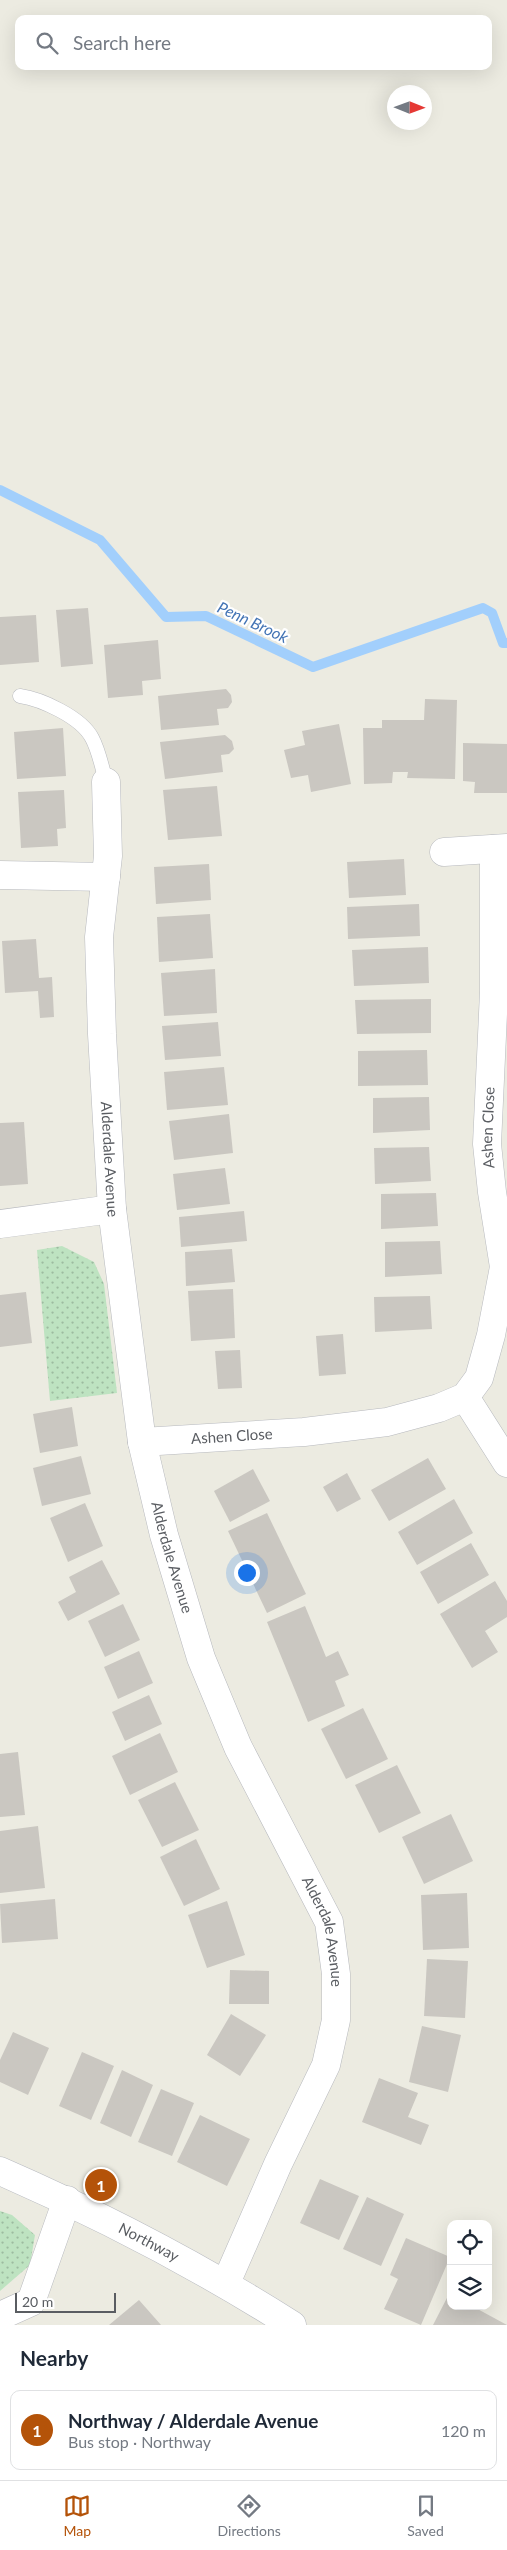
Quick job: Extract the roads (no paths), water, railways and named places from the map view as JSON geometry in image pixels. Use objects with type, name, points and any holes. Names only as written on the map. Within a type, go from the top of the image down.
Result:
[{"type":"street","name":"Alderdale Avenue","points":[[106,782],[108,856],[99,937],[102,1034],[112,1209],[142,1442],[164,1535],[201,1658],[238,1747],[329,1922],[336,1974],[336,2020],[326,2065],[278,2164],[226,2283]]},
{"type":"street","name":"Ashen Close","points":[[142,1442],[304,1432],[387,1422],[439,1408],[466,1397],[479,1378],[491,1335],[504,1266],[492,1192],[487,1144],[501,849],[444,852]]},
{"type":"street","points":[[0,875],[106,877]]},
{"type":"street","points":[[0,1224],[112,1209]]},
{"type":"street","points":[[466,1397],[507,1463]]},
{"type":"street","name":"Northway","points":[[0,2171],[67,2200],[226,2283],[292,2325]]},
{"type":"street","points":[[0,2316],[31,2302],[67,2200]]},
{"type":"lane","points":[[20,696],[37,699],[80,724],[91,736],[106,782]]},
{"type":"waterway","name":"Penn Brook","points":[[0,490],[100,540],[166,617],[206,616],[313,667],[483,608],[492,613],[503,643],[507,643]]},
{"type":"place","name":"Northway / Alderdale Avenue","points":[[101,2185]]}]
